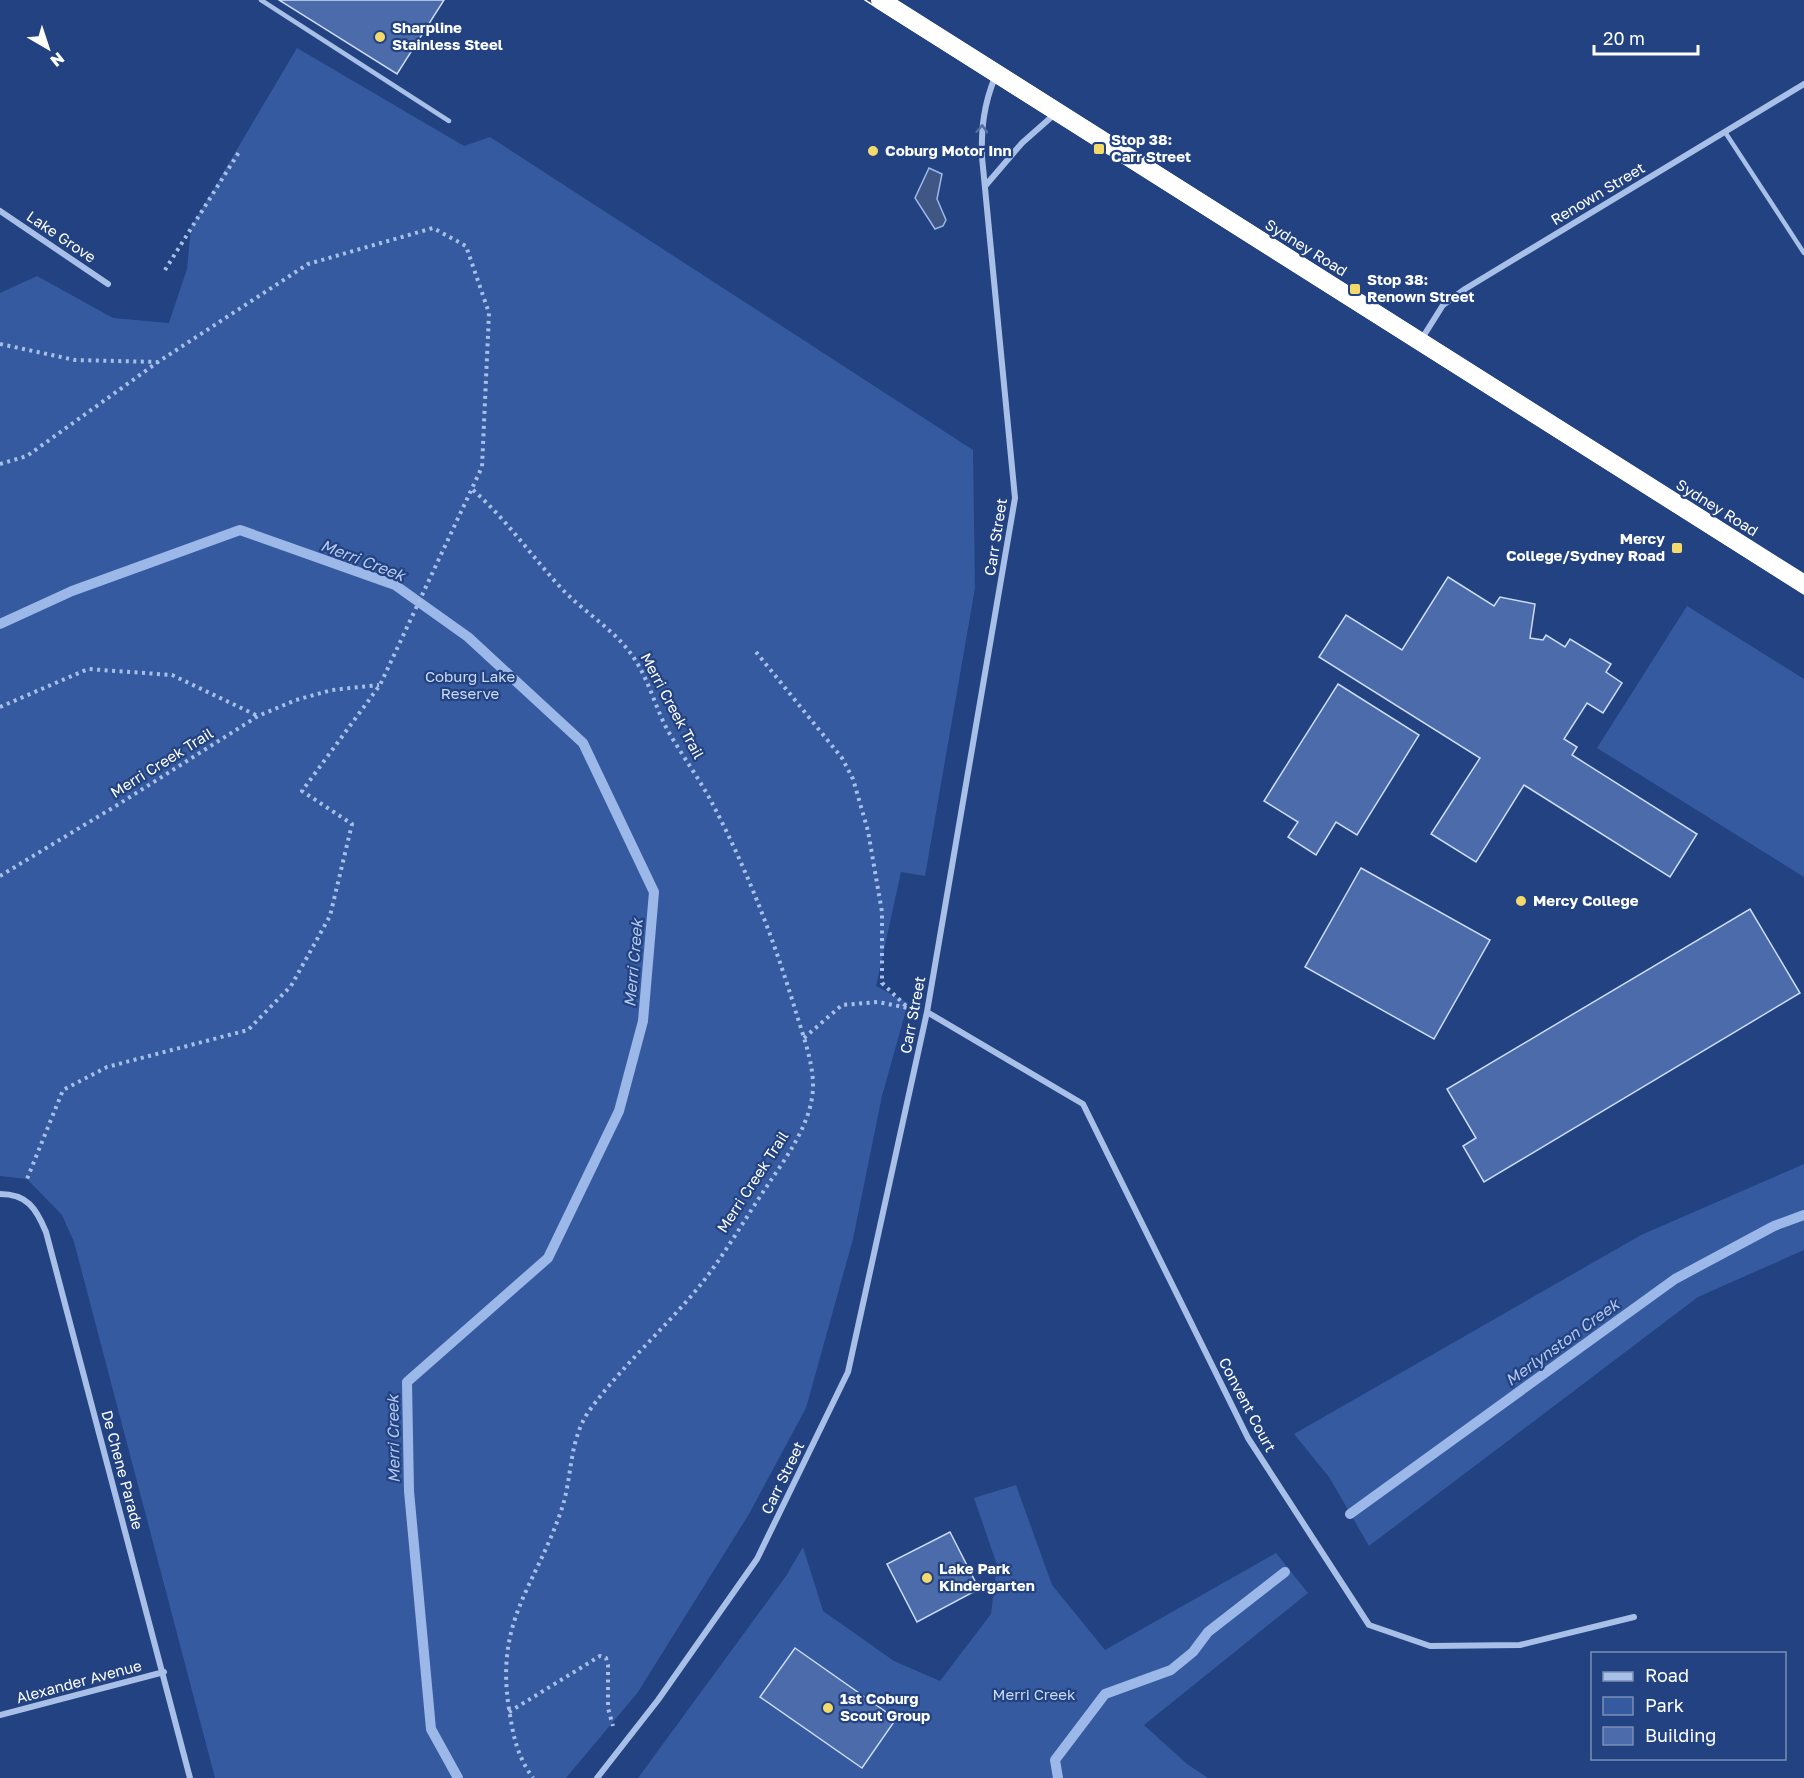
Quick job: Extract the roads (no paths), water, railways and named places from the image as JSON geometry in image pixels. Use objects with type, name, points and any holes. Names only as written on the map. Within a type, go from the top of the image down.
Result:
[{"type":"highway","name":"Sydney Road","points":[[880,0],[1804,584]]},
{"type":"street","name":"Carr Street","points":[[597,1778],[621,1749],[757,1559],[848,1372],[927,1011],[1016,498],[981,129],[984,109],[996,74]]},
{"type":"street","name":"Renown Street","points":[[1420,342],[1443,305],[1465,289],[1804,84]]},
{"type":"street","points":[[986,185],[1022,143],[1057,112]]},
{"type":"street","name":"Lake Grove","points":[[0,211],[108,284]]},
{"type":"street","name":"Convent Court","points":[[927,1011],[1083,1104],[1248,1438],[1369,1624],[1430,1646],[1520,1645],[1634,1617]]},
{"type":"street","name":"De Chene Parade","points":[[0,1194],[17,1194],[38,1212],[46,1232],[164,1672],[190,1778]]},
{"type":"street","name":"Alexander Avenue","points":[[0,1715],[164,1672]]},
{"type":"lane","points":[[261,0],[449,121]]},
{"type":"lane","points":[[1725,132],[1804,253]]},
{"type":"waterway","name":"Merri Creek","points":[[0,624],[72,591],[240,530],[395,585],[468,637],[583,743],[654,892],[643,1021],[619,1111],[548,1258],[407,1382],[409,1491],[431,1729],[458,1778]]},
{"type":"waterway","name":"Merlynston Creek","points":[[1350,1514],[1675,1279],[1774,1226],[1804,1215]]},
{"type":"waterway","name":"Merlynston Creek","points":[[1058,1778],[1055,1760],[1105,1694],[1171,1670],[1193,1652],[1208,1632],[1285,1572]]},
{"type":"tram line","points":[[865,0],[1804,594]]},
{"type":"tram line","points":[[896,0],[1804,575]]},
{"type":"place","name":"Sharpline Stainless Steel","points":[[380,37]]},
{"type":"place","name":"Stop 38: Carr Street","points":[[1099,149]]},
{"type":"place","name":"Coburg Motor Inn","points":[[873,151]]},
{"type":"place","name":"Stop 38: Renown Street","points":[[1355,289]]},
{"type":"place","name":"Mercy College/Sydney Road","points":[[1677,548]]},
{"type":"place","name":"Mercy College","points":[[1521,901]]},
{"type":"place","name":"Lake Park Kindergarten","points":[[927,1578]]},
{"type":"place","name":"1st Coburg Scout Group","points":[[828,1708]]},
{"type":"park label","name":"Coburg Lake Reserve","points":[[470,686]]}]
